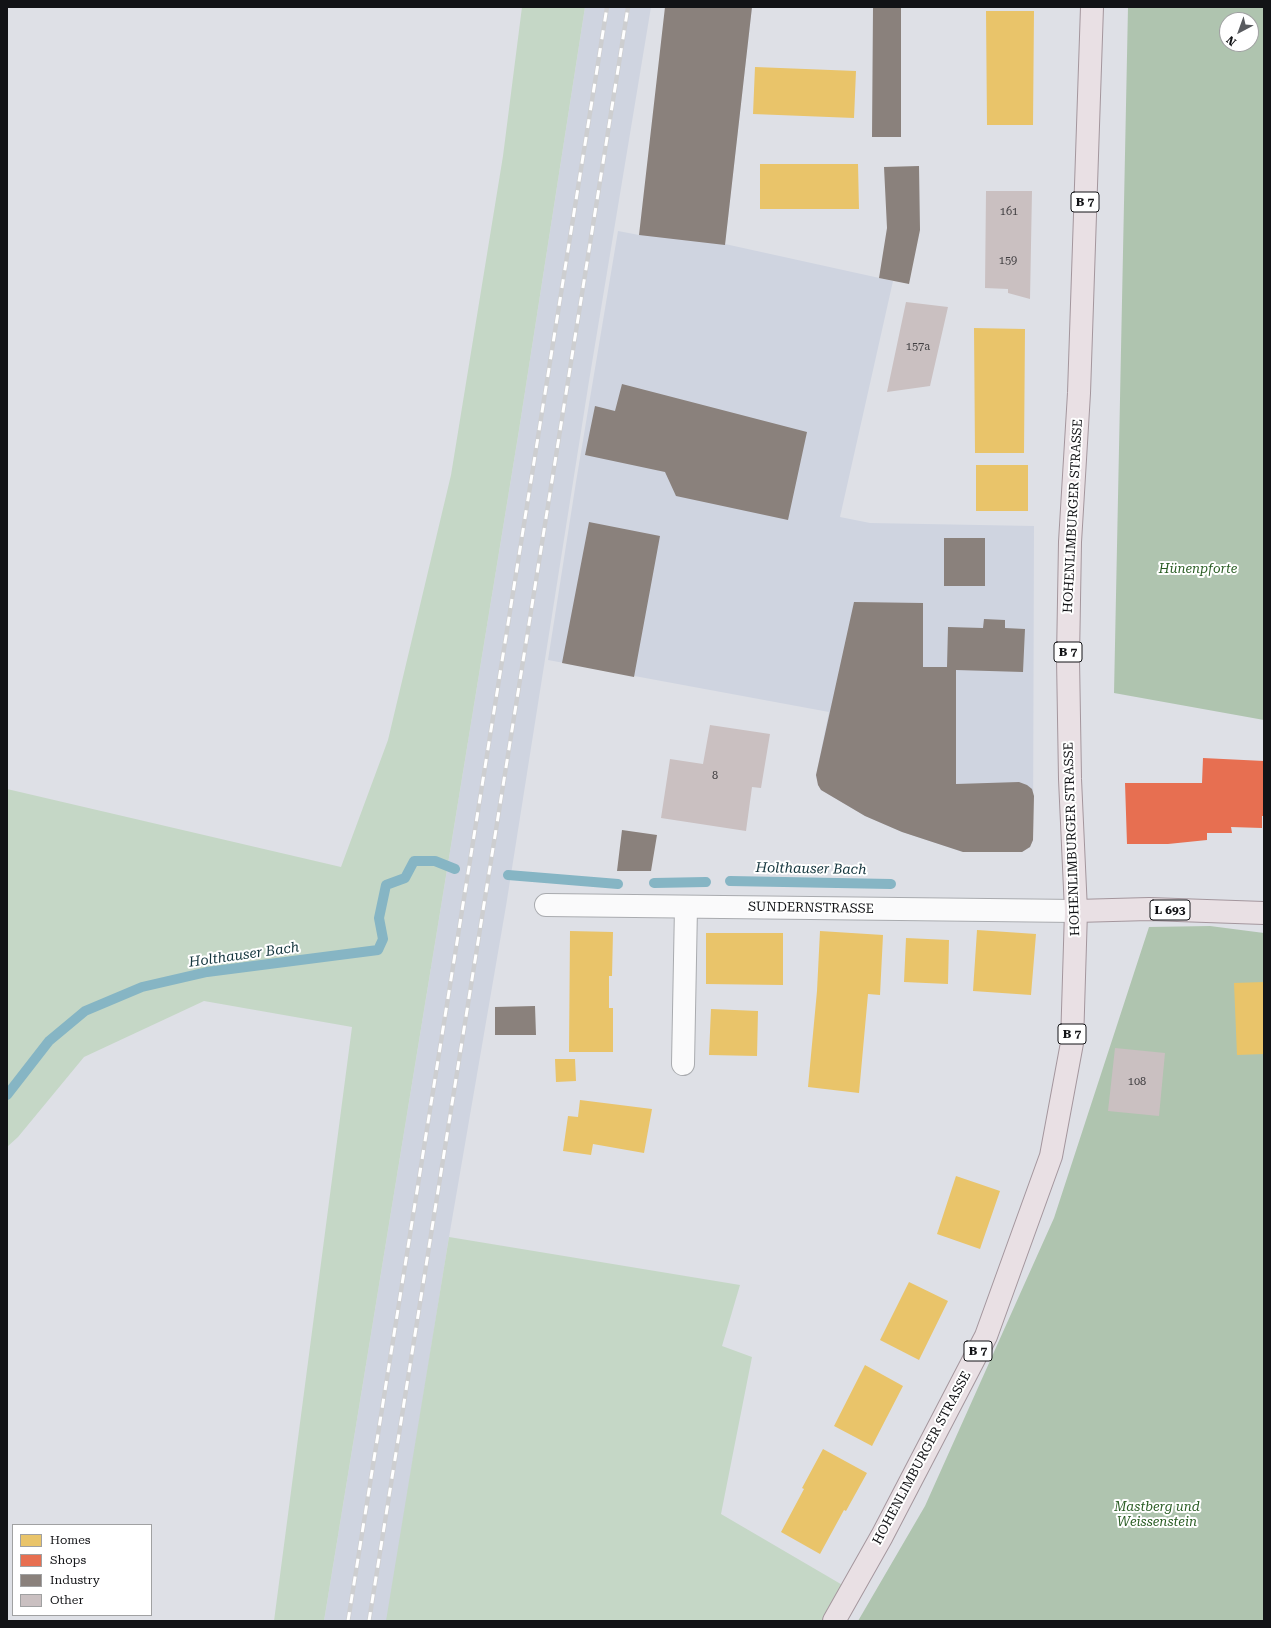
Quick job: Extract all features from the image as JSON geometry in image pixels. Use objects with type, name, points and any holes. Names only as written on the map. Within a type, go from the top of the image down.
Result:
[{"type":"main road","name":"HOHENLIMBURGER STRASSE","points":[[834,1621],[882,1536],[986,1336],[1051,1156],[1072,1042],[1076,911],[1070,779],[1068,658],[1070,542],[1079,393],[1092,7]]},
{"type":"main road","name":"L 693","points":[[1076,911],[1149,909],[1264,913]]},
{"type":"street","name":"SUNDERNSTRASSE","points":[[546,905],[1076,911]]},
{"type":"street","points":[[682,1064],[686,907]]},
{"type":"shaded area","points":[[585,7],[651,7],[589,381],[506,906],[449,1237],[387,1621],[324,1621],[519,430]]},
{"type":"shaded area","points":[[752,7],[725,244],[893,281],[840,517],[870,523],[1034,526],[1033,840],[1030,847],[1022,852],[963,852],[902,832],[865,816],[821,790],[818,785],[816,775],[829,712],[548,660],[618,231],[639,235]]},
{"type":"green space","points":[[522,7],[585,7],[519,430],[324,1621],[274,1621],[352,1027],[204,1001],[84,1057],[18,1137],[7,1147],[7,789],[341,867],[388,740],[451,475],[503,156]]},
{"type":"green space","name":"Hünenpforte","points":[[1128,7],[1264,7],[1264,720],[1114,693]]},
{"type":"green space","name":"Mastberg und Weissenstein","points":[[1210,926],[1264,933],[1264,1621],[858,1621],[925,1506],[1054,1218],[1149,927]]},
{"type":"green space","points":[[449,1237],[740,1285],[722,1346],[752,1357],[721,1514],[851,1590],[834,1621],[386,1621]]},
{"type":"building: Homes","points":[[986,11],[1034,11],[1033,125],[987,125]]},
{"type":"building: Homes","points":[[755,67],[856,71],[854,118],[753,114]]},
{"type":"building: Homes","points":[[760,164],[858,164],[859,209],[760,209]]},
{"type":"building: Homes","points":[[974,328],[1025,329],[1024,453],[975,453]]},
{"type":"building: Homes","points":[[976,465],[1028,465],[1028,511],[976,511]]},
{"type":"building: Homes","points":[[977,930],[1036,934],[1031,995],[973,991]]},
{"type":"building: Homes","points":[[570,931],[613,932],[612,976],[609,976],[609,1008],[613,1008],[613,1052],[569,1052]]},
{"type":"building: Homes","points":[[820,931],[883,935],[880,995],[868,994],[859,1093],[808,1087],[817,991]]},
{"type":"building: Homes","points":[[706,933],[783,933],[783,985],[706,984]]},
{"type":"building: Homes","points":[[906,938],[949,940],[948,984],[904,982]]},
{"type":"building: Homes","points":[[1264,982],[1264,1054],[1237,1055],[1234,983]]},
{"type":"building: Homes","points":[[711,1009],[758,1011],[757,1056],[709,1055]]},
{"type":"building: Homes","points":[[555,1059],[575,1059],[576,1081],[556,1082]]},
{"type":"building: Homes","points":[[580,1100],[652,1109],[644,1153],[593,1144],[591,1155],[563,1151],[568,1116],[578,1117]]},
{"type":"building: Homes","points":[[956,1176],[1000,1191],[980,1249],[937,1234]]},
{"type":"building: Homes","points":[[909,1282],[948,1301],[919,1360],[880,1340]]},
{"type":"building: Homes","points":[[865,1365],[903,1386],[872,1446],[834,1426]]},
{"type":"building: Homes","points":[[823,1449],[867,1473],[846,1511],[844,1510],[820,1554],[781,1532]]},
{"type":"building: Shops","points":[[1203,758],[1264,761],[1264,816],[1262,816],[1262,828],[1231,827],[1232,833],[1207,833],[1207,840],[1168,844],[1127,844],[1125,783],[1202,783]]},
{"type":"building: Industry","points":[[665,7],[752,7],[725,245],[639,235]]},
{"type":"building: Industry","points":[[873,8],[901,8],[901,137],[872,137]]},
{"type":"building: Industry","points":[[919,166],[920,230],[909,284],[879,278],[887,228],[884,167]]},
{"type":"building: Industry","points":[[622,384],[807,432],[788,520],[676,496],[665,472],[585,455],[595,406],[615,411]]},
{"type":"building: Industry","points":[[589,522],[660,536],[634,677],[562,663]]},
{"type":"building: Industry","points":[[944,538],[985,538],[985,586],[944,586]]},
{"type":"building: Industry","points":[[854,602],[923,603],[923,667],[947,667],[948,627],[983,628],[984,619],[1005,620],[1005,628],[1025,629],[1023,672],[956,670],[956,784],[1019,782],[1032,789],[1034,796],[1033,840],[1030,847],[1022,852],[963,852],[902,832],[865,816],[821,790],[818,785],[816,775]]},
{"type":"building: Industry","points":[[622,830],[657,835],[651,871],[617,871]]},
{"type":"building: Industry","points":[[535,1006],[536,1035],[495,1035],[495,1007]]},
{"type":"building: Other","points":[[986,191],[1032,191],[1030,299],[1008,293],[1008,289],[985,288]]},
{"type":"building: Other","points":[[906,302],[948,307],[930,386],[887,392]]},
{"type":"building: Other","points":[[710,725],[770,734],[761,788],[752,787],[746,831],[661,818],[670,759],[703,764]]},
{"type":"building: Other","points":[[1115,1048],[1165,1053],[1159,1116],[1108,1111]]},
{"type":"waterway","name":"Holthauser Bach","points":[[7,1095],[49,1041],[85,1011],[142,987],[207,972],[378,950],[383,939],[379,918],[386,885],[405,878],[414,861],[435,861],[455,869]]},
{"type":"waterway","name":"Holthauser Bach","points":[[508,875],[618,884]]},
{"type":"waterway","name":"Holthauser Bach","points":[[730,881],[891,884]]},
{"type":"waterway","name":"Holthauser Bach","points":[[654,883],[706,882]]},
{"type":"railway","points":[[348,1621],[607,7]]},
{"type":"railway","points":[[369,1621],[628,7]]}]
